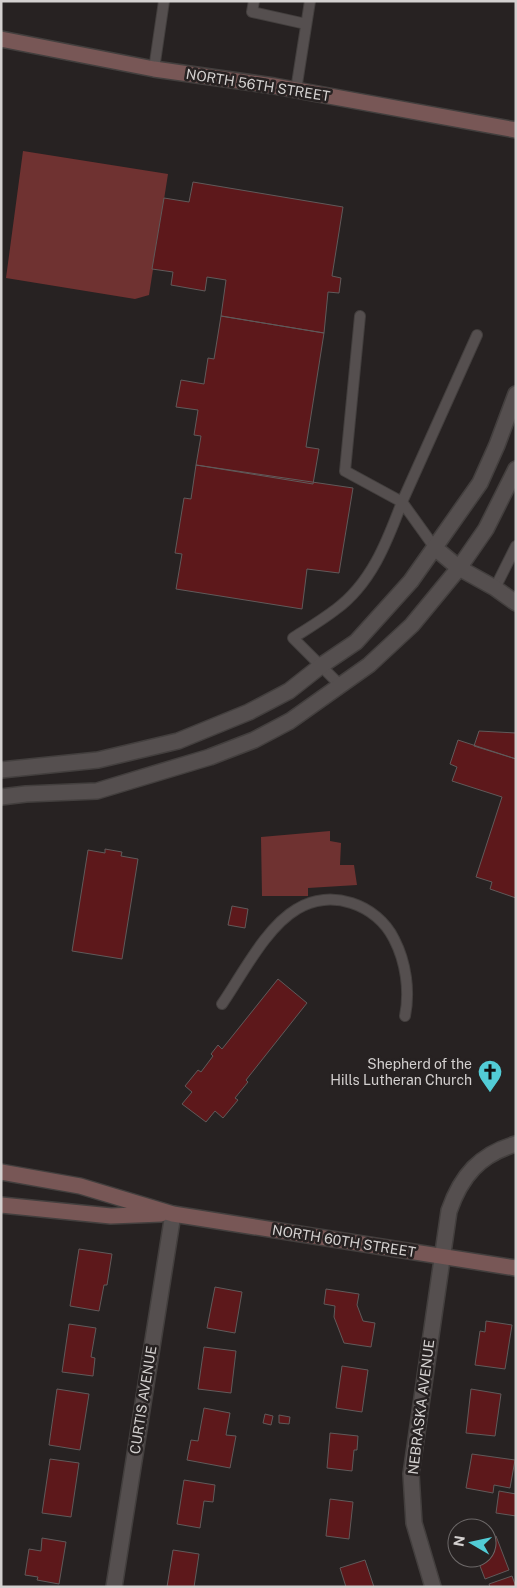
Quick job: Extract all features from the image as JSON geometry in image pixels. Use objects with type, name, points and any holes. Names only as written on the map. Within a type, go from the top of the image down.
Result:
[{"type":"main road","name":"NORTH 56TH STREET","points":[[1,39],[154,69],[296,90],[516,130]]},
{"type":"main road","name":"NORTH 60TH STREET","points":[[1,1172],[80,1186],[173,1214],[516,1268]]},
{"type":"main road","name":"NORTH 60TH STREET","points":[[1,1205],[111,1216],[173,1214]]},
{"type":"street","points":[[1,770],[98,760],[178,741],[249,712],[289,691],[322,665],[356,642],[411,581],[480,483],[497,446],[516,394]]},
{"type":"street","points":[[1,797],[26,794],[97,792],[143,779],[254,740],[290,721],[369,665],[412,625],[459,568],[486,529],[516,469]]},
{"type":"street","points":[[434,548],[459,568],[495,588],[516,603]]},
{"type":"street","name":"NEBRASKA AVENUE","points":[[433,1587],[414,1523],[411,1474],[449,1211],[464,1177],[479,1161],[501,1148],[516,1144]]},
{"type":"street","name":"CURTIS AVENUE","points":[[114,1587],[173,1214]]},
{"type":"lane","points":[[154,69],[164,1]]},
{"type":"lane","points":[[254,1],[252,12],[306,24]]},
{"type":"lane","points":[[296,90],[310,1]]},
{"type":"lane","points":[[360,316],[345,471],[402,502],[434,548]]},
{"type":"lane","points":[[340,685],[293,638],[336,610],[360,587],[383,552],[402,502],[477,335]]},
{"type":"lane","points":[[495,588],[516,546]]},
{"type":"lane","points":[[222,1004],[282,920],[297,908],[314,901],[340,900],[356,904],[368,911],[383,922],[394,939],[409,991],[405,1016]]},
{"type":"shaded area","points":[[23,151],[168,174],[149,295],[135,299],[6,278]]},
{"type":"shaded area","points":[[330,831],[330,841],[341,843],[340,865],[354,865],[357,885],[308,888],[308,896],[262,896],[261,837]]},
{"type":"building","points":[[193,182],[343,207],[332,276],[341,278],[339,293],[328,292],[324,333],[221,316],[226,280],[207,277],[205,291],[171,285],[173,272],[152,269],[164,198],[189,202]]},
{"type":"building","points":[[221,316],[324,333],[306,447],[319,449],[313,484],[196,465],[201,436],[194,435],[198,410],[176,407],[181,380],[204,384],[208,358],[214,359]]},
{"type":"building","points":[[196,465],[353,488],[339,573],[307,569],[302,609],[176,589],[182,554],[175,553],[184,498],[191,499]]},
{"type":"building","points":[[479,731],[516,733],[516,759],[474,746]]},
{"type":"building","points":[[458,740],[516,759],[516,898],[490,889],[492,882],[476,877],[502,797],[452,781],[457,767],[450,764]]},
{"type":"building","points":[[105,849],[122,852],[121,856],[138,859],[122,959],[72,951],[88,850],[105,853]]},
{"type":"building","points":[[232,906],[248,909],[245,928],[228,925]]},
{"type":"building","points":[[278,979],[307,1003],[246,1080],[248,1082],[235,1098],[238,1100],[223,1118],[215,1111],[206,1122],[182,1104],[192,1092],[185,1086],[198,1070],[201,1072],[213,1056],[211,1054],[218,1045],[222,1049]]},
{"type":"building","points":[[79,1249],[112,1254],[107,1285],[104,1285],[99,1311],[70,1306]]},
{"type":"building","points":[[215,1287],[242,1292],[235,1333],[207,1328]]},
{"type":"building","points":[[326,1289],[359,1294],[357,1305],[363,1321],[375,1323],[371,1347],[344,1343],[334,1317],[335,1306],[324,1304]]},
{"type":"building","points":[[486,1321],[512,1325],[505,1369],[475,1365],[480,1331],[485,1332]]},
{"type":"building","points":[[69,1324],[96,1328],[91,1357],[95,1358],[93,1376],[62,1372]]},
{"type":"building","points":[[204,1347],[236,1351],[231,1393],[198,1389]]},
{"type":"building","points":[[342,1366],[368,1370],[362,1412],[336,1408]]},
{"type":"building","points":[[57,1389],[89,1394],[80,1450],[49,1445]]},
{"type":"building","points":[[471,1389],[501,1394],[495,1436],[466,1433]]},
{"type":"building","points":[[204,1408],[230,1413],[226,1435],[236,1436],[230,1468],[187,1460],[191,1440],[198,1441]]},
{"type":"building","points":[[265,1414],[273,1416],[271,1425],[263,1423]]},
{"type":"building","points":[[279,1415],[290,1417],[289,1424],[279,1423]]},
{"type":"building","points":[[330,1433],[358,1436],[357,1450],[354,1450],[352,1471],[327,1468]]},
{"type":"building","points":[[472,1454],[515,1460],[510,1488],[494,1485],[493,1493],[466,1488]]},
{"type":"building","points":[[50,1459],[79,1463],[71,1517],[42,1513]]},
{"type":"building","points":[[184,1480],[215,1485],[213,1502],[204,1501],[200,1528],[177,1524]]},
{"type":"building","points":[[499,1491],[516,1494],[516,1516],[496,1513]]},
{"type":"building","points":[[330,1499],[353,1502],[349,1539],[326,1536]]},
{"type":"building","points":[[42,1538],[66,1542],[59,1584],[37,1580],[38,1577],[25,1575],[29,1549],[41,1551]]},
{"type":"building","points":[[497,1539],[509,1570],[485,1579],[481,1568],[497,1568]]},
{"type":"building","points":[[173,1550],[199,1554],[194,1587],[167,1587]]},
{"type":"building","points":[[365,1560],[374,1587],[346,1587],[340,1568]]},
{"type":"building","points":[[512,1576],[516,1587],[490,1587],[489,1584]]},
{"type":"place","name":"Shepherd of the Hills Lutheran Church","points":[[490,1093]]}]
